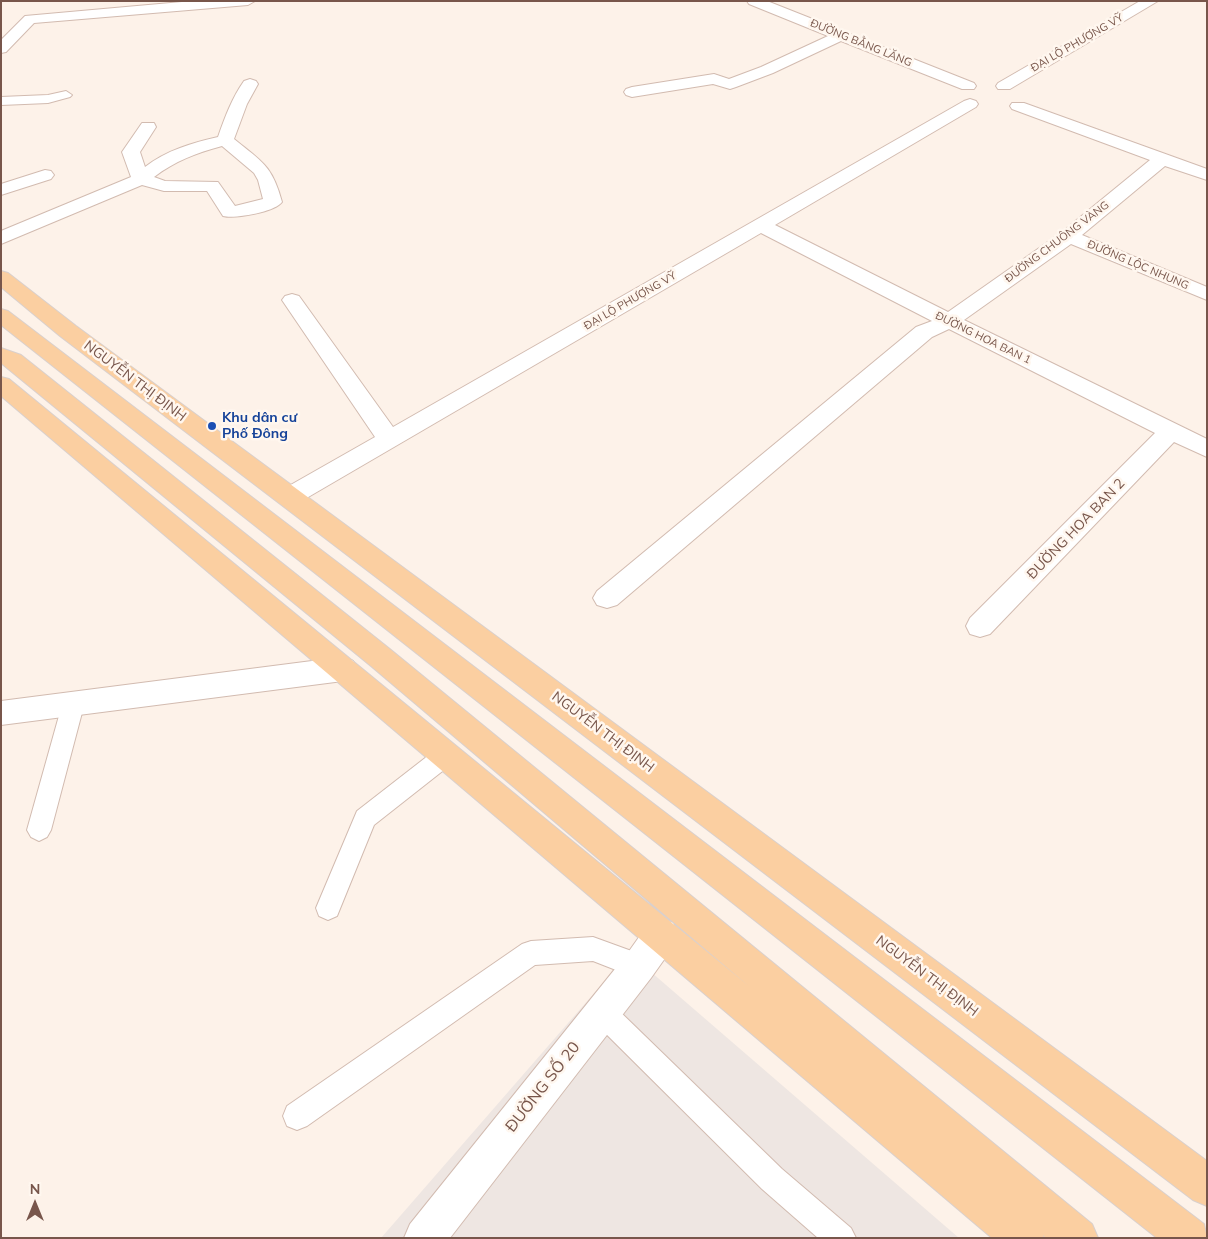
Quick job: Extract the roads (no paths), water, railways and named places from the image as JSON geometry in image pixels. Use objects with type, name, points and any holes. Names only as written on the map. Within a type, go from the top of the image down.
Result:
[{"type":"main road","name":"NGUYỄN THỊ ĐỊNH","points":[[1,277],[68,331],[1207,1186]]},
{"type":"main road","name":"NGUYỄN THỊ ĐỊNH","points":[[1,314],[1190,1238]]},
{"type":"main road","points":[[1,355],[13,360],[381,658],[1024,1238]]},
{"type":"main road","points":[[1,384],[446,755],[675,924],[1078,1238]]},
{"type":"main road","points":[[343,669],[381,658]]},
{"type":"street","points":[[1,49],[30,18],[248,1]]},
{"type":"street","name":"ĐƯỜNG BẰNG LĂNG","points":[[754,1],[986,94],[1012,88],[1021,94],[1023,100],[1018,106]]},
{"type":"street","name":"ĐẠI LỘ PHƯỢNG VỸ","points":[[290,497],[986,94],[1151,1]]},
{"type":"street","points":[[632,92],[714,79],[730,84],[767,70],[842,35]]},
{"type":"street","points":[[225,140],[239,104],[250,84]]},
{"type":"street","points":[[986,94],[1207,175]]},
{"type":"street","points":[[141,179],[131,152],[148,128]]},
{"type":"street","points":[[141,179],[164,186],[212,186],[230,212],[273,202],[261,170],[225,140]]},
{"type":"street","points":[[1,238],[141,179],[164,160],[194,148],[225,140]]},
{"type":"street","name":"ĐƯỜNG CHUÔNG VÀNG","points":[[607,598],[924,332],[949,322],[1069,236],[1162,159]]},
{"type":"street","points":[[1,190],[44,175]]},
{"type":"street","name":"ĐƯỜNG HOA BAN 1","points":[[761,225],[949,322],[1207,449]]},
{"type":"street","name":"ĐƯỜNG LỘC NHUNG","points":[[1069,236],[1207,294]]},
{"type":"street","points":[[292,300],[389,439]]},
{"type":"street","name":"ĐƯỜNG HOA BAN 2","points":[[980,626],[1171,431]]},
{"type":"street","points":[[1,713],[343,669]]},
{"type":"street","name":"ĐƯỜNG SỐ 20","points":[[424,1238],[602,1012],[675,924]]},
{"type":"lane","points":[[1,101],[48,99],[66,95]]},
{"type":"lane","points":[[39,830],[73,705]]},
{"type":"lane","points":[[328,908],[365,818],[446,755]]},
{"type":"lane","points":[[297,1116],[531,954],[593,949],[640,966]]},
{"type":"lane","points":[[602,1012],[772,1179],[841,1238]]},
{"type":"place","name":"Khu dân cư Phố Đông","points":[[212,426]]}]
